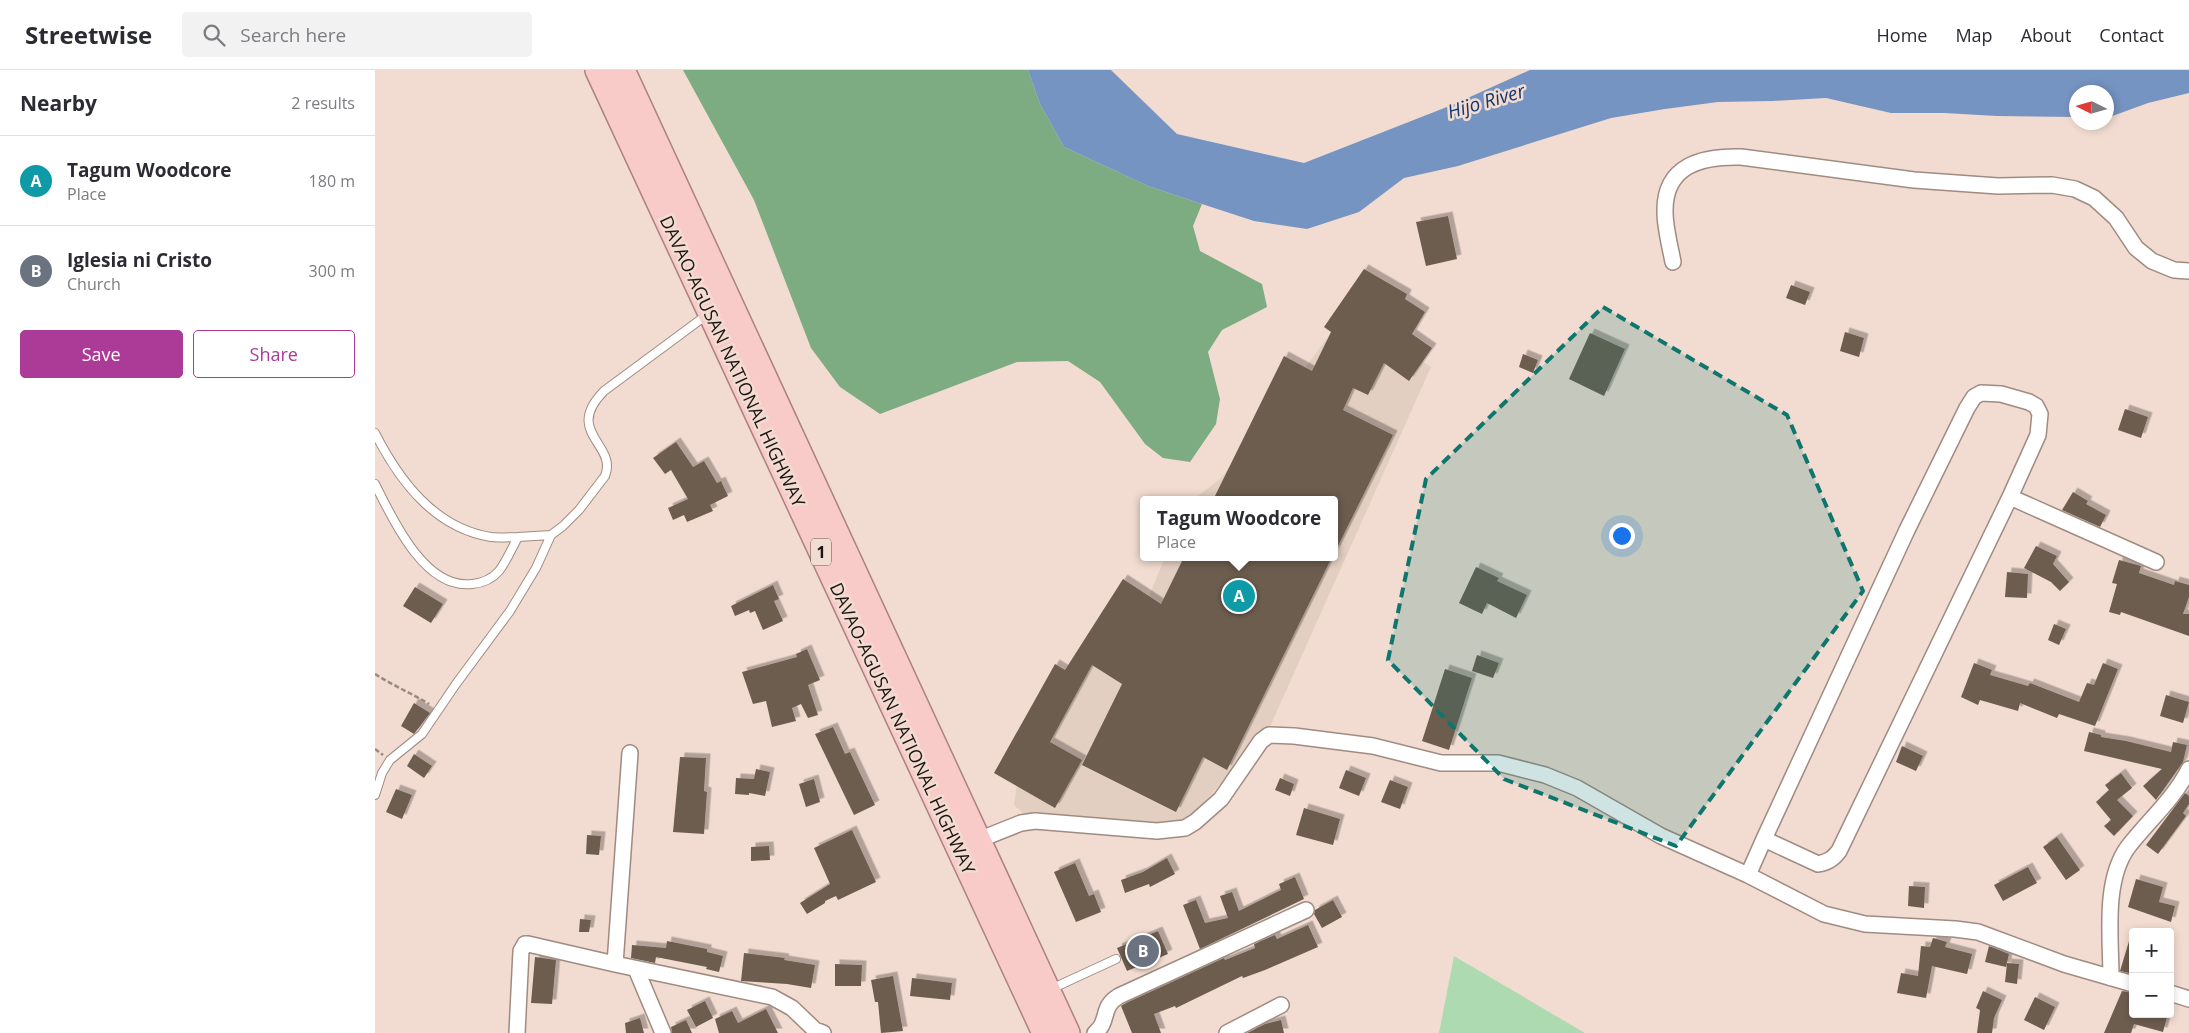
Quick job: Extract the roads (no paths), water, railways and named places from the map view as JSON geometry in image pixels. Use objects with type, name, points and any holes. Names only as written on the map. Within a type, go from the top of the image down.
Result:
[{"type":"highway","name":"DAVAO-AGUSAN NATIONAL HIGHWAY","points":[[598,70],[711,312],[968,845],[1047,991],[1067,1033]]},
{"type":"highway","name":"DAVAO-AGUSAN NATIONAL HIGHWAY","points":[[622,70],[968,845],[1045,1033]]},
{"type":"street","points":[[1673,262],[1665,212],[1668,189],[1679,172],[1696,162],[1718,156],[1741,157],[1914,180],[1998,186],[2052,185],[2075,189],[2094,198],[2116,218],[2136,248],[2152,261],[2174,270],[2189,271]]},
{"type":"street","points":[[1748,875],[1764,840],[1907,530],[1967,408],[1974,397],[1981,393],[2001,394],[2029,402],[2036,406],[2040,414],[2038,434],[2010,497],[1839,851],[1834,858],[1819,864],[1764,840]]},
{"type":"street","points":[[2010,497],[2156,562]]},
{"type":"street","points":[[968,845],[1021,823],[1035,821],[1157,830],[1185,828],[1195,822],[1221,798],[1261,741],[1269,735],[1279,734],[1373,746],[1441,763],[1498,763],[1545,775],[1577,788],[1661,836],[1748,875],[1824,914],[1865,924],[1978,932],[2064,964],[2129,983]]},
{"type":"street","points":[[615,964],[630,754]]},
{"type":"street","points":[[2111,978],[2110,905],[2117,869],[2127,849],[2180,786],[2189,770]]},
{"type":"street","points":[[1095,1033],[1103,1023],[1107,1005],[1119,996],[1306,910]]},
{"type":"street","points":[[517,1033],[521,952],[525,944],[533,944],[636,969],[772,997],[792,1008],[815,1030],[823,1033]]},
{"type":"street","points":[[636,969],[663,1033]]},
{"type":"street","points":[[2174,995],[2189,998]]},
{"type":"street","points":[[1227,1033],[1281,1005]]},
{"type":"lane","points":[[375,795],[382,773],[390,760],[422,734],[510,611],[536,568],[551,535],[579,510],[608,470],[607,463],[588,424],[590,409],[595,400],[711,312]]},
{"type":"lane","points":[[375,433],[393,467],[413,494],[431,510],[449,522],[490,536],[518,538],[551,535]]},
{"type":"lane","points":[[375,484],[412,550],[420,560],[444,580],[464,586],[480,584],[489,579],[499,570],[518,538]]},
{"type":"lane","points":[[1047,991],[1116,959]]},
{"type":"water","name":"Hijo River","points":[[1028,70],[1111,70],[1177,134],[1304,163],[1452,105],[1530,70],[2189,70],[2189,93],[2148,103],[2114,115],[2114,85],[2069,85],[2069,117],[1891,113],[1826,98],[1718,102],[1611,118],[1458,166],[1404,178],[1359,212],[1307,229],[1254,221],[1148,186],[1064,147],[1040,104]]},
{"type":"place","name":"Tagum Woodcore","points":[[1239,596]]},
{"type":"place","name":"Iglesia ni Cristo","points":[[1143,951]]}]
